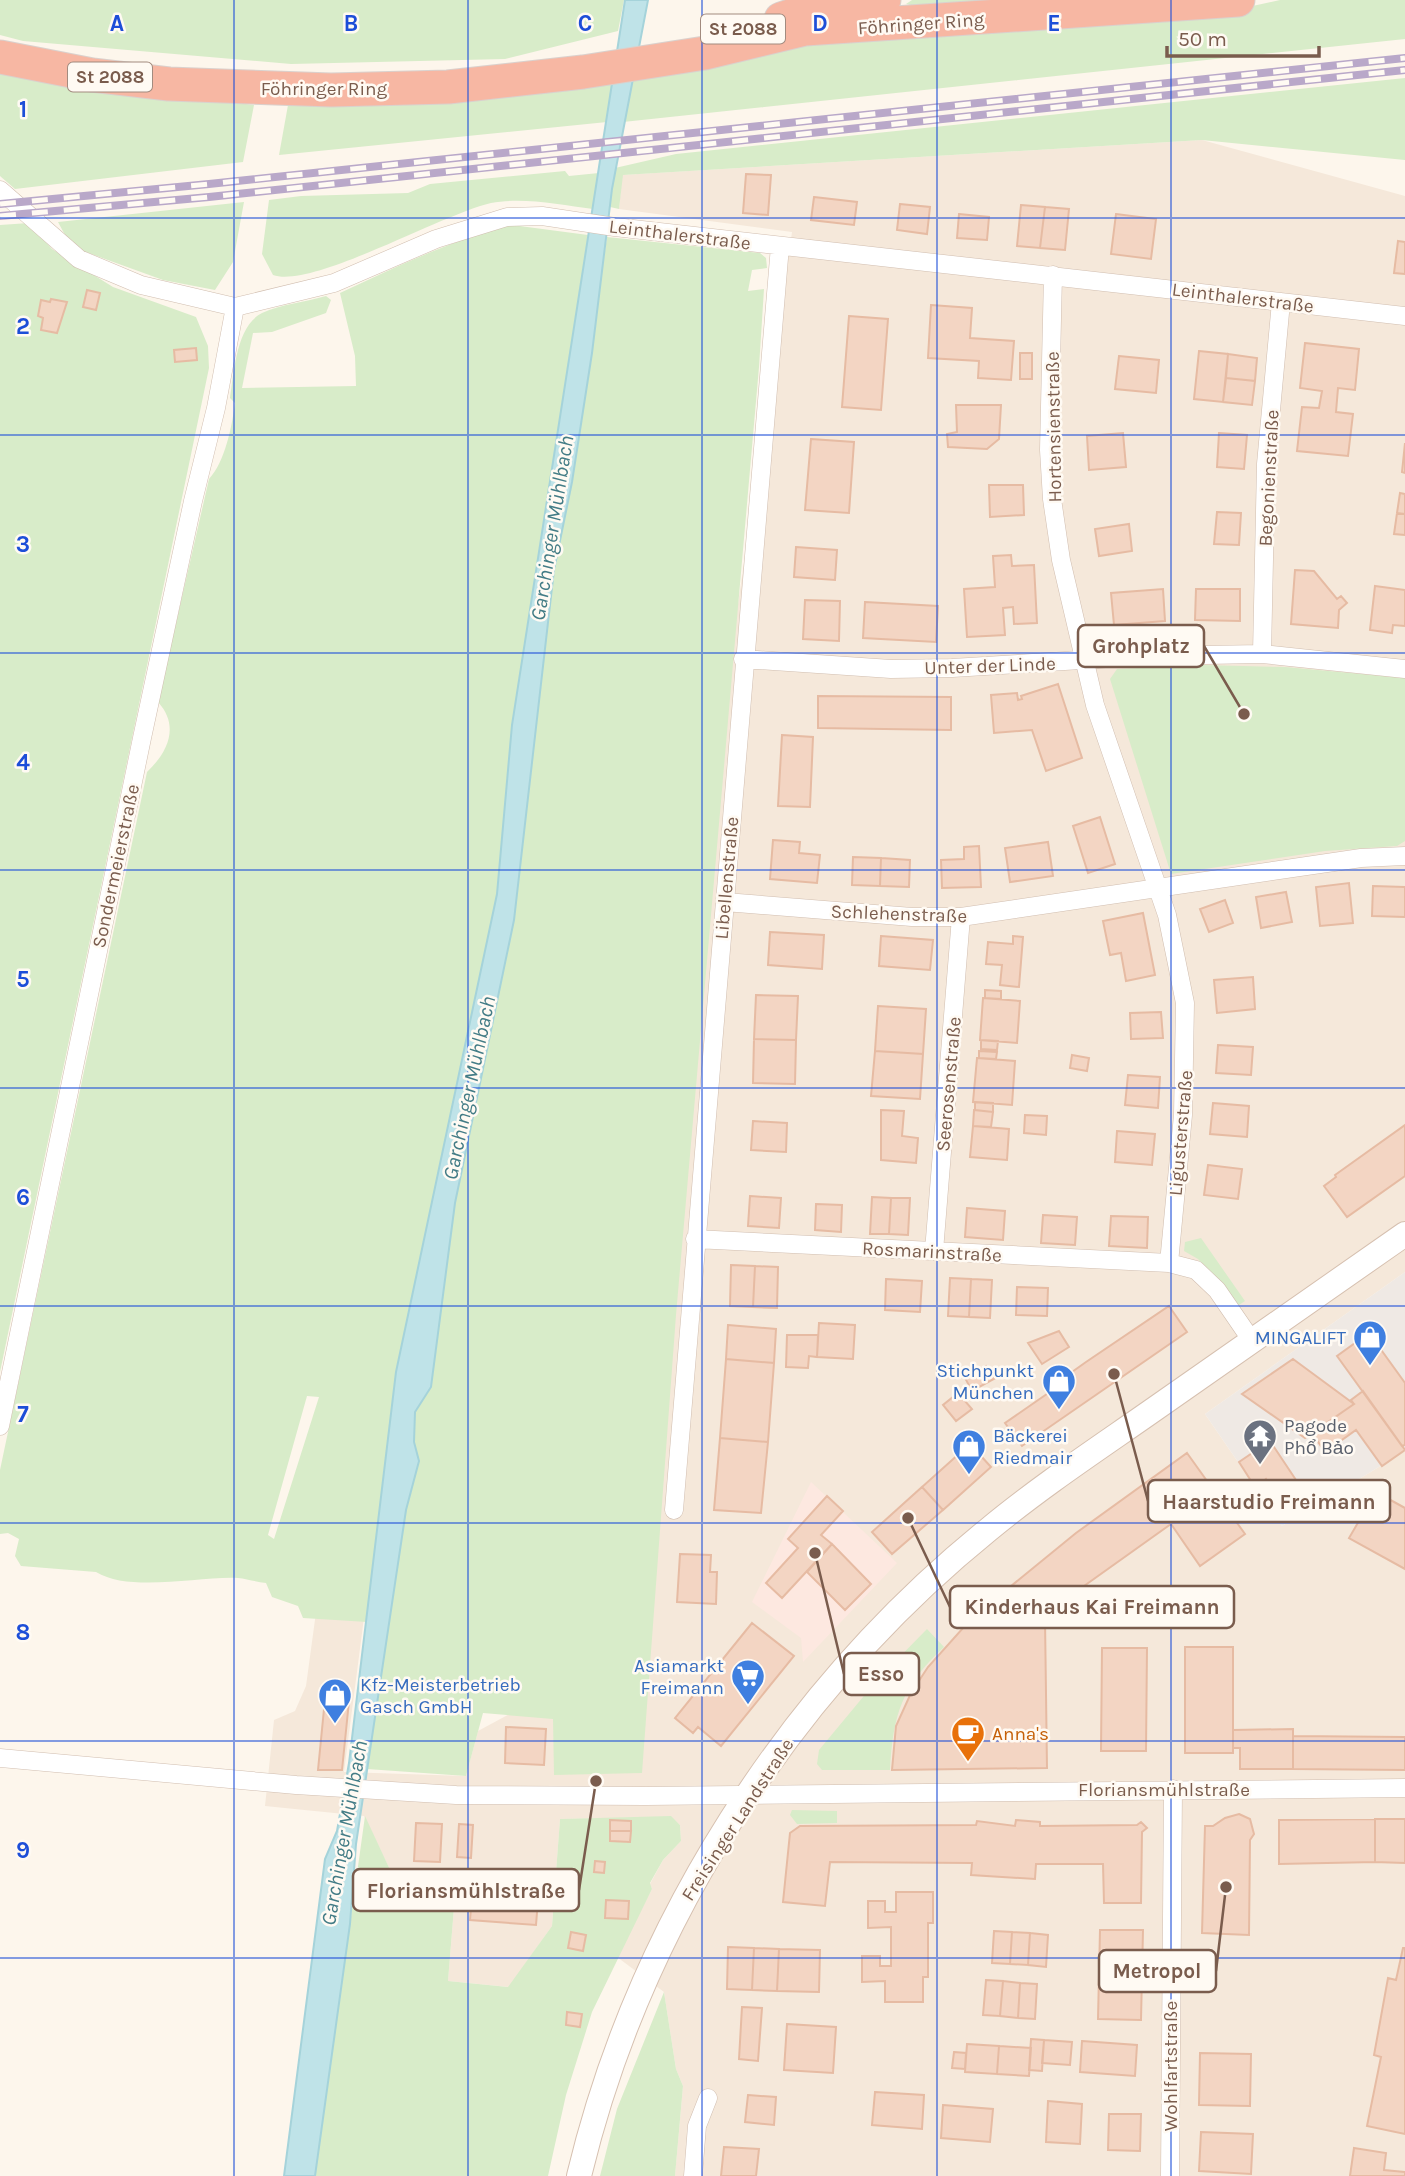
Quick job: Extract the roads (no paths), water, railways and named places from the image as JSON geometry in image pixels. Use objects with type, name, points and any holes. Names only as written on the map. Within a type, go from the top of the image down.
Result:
[{"type":"highway","name":"Föhringer Ring","points":[[649,61],[838,0]]},
{"type":"highway","points":[[805,29],[884,0]]},
{"type":"highway","name":"Föhringer Ring","points":[[0,57],[92,75],[222,87],[331,90],[448,87],[583,72],[743,46],[805,29],[1238,0]]},
{"type":"main road","name":"Freisinger Landstraße","points":[[579,2176],[608,2074],[646,1977],[678,1912],[748,1794],[798,1724],[867,1643],[986,1531],[1405,1234]]},
{"type":"street","name":"Leinthalerstraße","points":[[0,190],[79,259],[141,285],[235,307],[334,283],[436,239],[507,217],[542,216],[615,227],[1405,316]]},
{"type":"street","name":"Libellenstraße","points":[[674,1510],[743,659],[780,246]]},
{"type":"street","name":"Hortensienstraße","points":[[1053,275],[1049,450],[1060,560],[1082,661],[1156,888]]},
{"type":"street","name":"Begonienstraße","points":[[1262,654],[1266,464],[1281,302]]},
{"type":"street","name":"Sondermeierstraße","points":[[0,1426],[142,738],[192,501],[216,408],[235,307]]},
{"type":"street","name":"Unter der Linde","points":[[743,659],[891,669],[1146,656],[1262,654],[1405,669]]},
{"type":"street","name":"Schlehenstraße","points":[[724,902],[912,917],[961,917],[1361,858],[1405,856]]},
{"type":"street","name":"Ligusterstraße","points":[[1156,888],[1167,915],[1185,1003],[1183,1115],[1169,1263]]},
{"type":"street","name":"Seerosenstraße","points":[[934,1251],[961,917]]},
{"type":"street","name":"Rosmarinstraße","points":[[695,1239],[1169,1263]]},
{"type":"street","points":[[1169,1263],[1196,1270],[1217,1290],[1252,1341]]},
{"type":"street","name":"Floriansmühlstraße","points":[[0,1758],[330,1788],[569,1797],[1405,1788]]},
{"type":"street","name":"Wohlfartstraße","points":[[1170,2176],[1173,1789]]},
{"type":"street","points":[[693,2176],[697,2126],[708,2098]]},
{"type":"water","name":"Garchinger Mühlbach","points":[[625,0],[648,0],[612,189],[592,353],[572,482],[554,570],[514,920],[455,1203],[431,1387],[415,1412],[414,1442],[419,1461],[406,1510],[356,1844],[350,1924],[315,2176],[284,2176],[325,1859],[337,1831],[349,1763],[396,1372],[497,894],[512,725]]},
{"type":"railway","points":[[0,204],[1405,58]]},
{"type":"railway","points":[[0,216],[209,197],[1405,70]]},
{"type":"place","name":"Grohplatz","points":[[1244,714]]},
{"type":"place","name":"MINGALIFT","points":[[1370,1367]]},
{"type":"place","name":"Haarstudio Freimann","points":[[1114,1374]]},
{"type":"place","name":"Stichpunkt München","points":[[1059,1411]]},
{"type":"place","name":"Pagode Phổ Bảo","points":[[1260,1466]]},
{"type":"place","name":"Bäckerei Riedmair","points":[[969,1476]]},
{"type":"place","name":"Kinderhaus Kai Freimann","points":[[908,1518]]},
{"type":"place","name":"Esso","points":[[815,1553]]},
{"type":"place","name":"Asiamarkt Freimann","points":[[748,1706]]},
{"type":"place","name":"Kfz-Meisterbetrieb Gasch GmbH","points":[[335,1725]]},
{"type":"place","name":"Anna's","points":[[968,1763]]},
{"type":"place","name":"Floriansmühlstraße","points":[[596,1781]]},
{"type":"place","name":"Metropol","points":[[1226,1887]]}]
